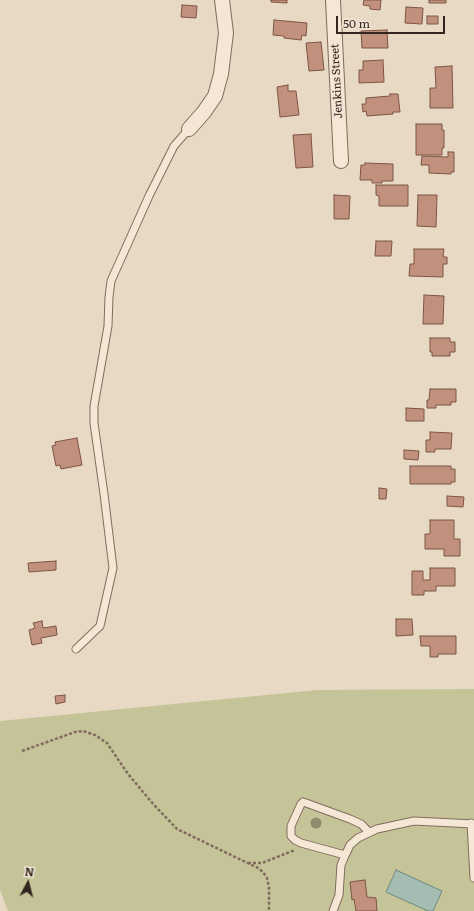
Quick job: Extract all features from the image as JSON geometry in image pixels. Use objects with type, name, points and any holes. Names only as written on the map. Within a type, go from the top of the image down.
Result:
[{"type":"street","points":[[189,129],[204,112],[215,96],[221,74],[226,33],[222,0]]},
{"type":"street","name":"Jenkins Street","points":[[333,0],[341,161]]},
{"type":"lane","points":[[76,649],[100,626],[112,568],[94,423],[94,406],[108,326],[111,281],[149,196],[174,146],[189,129]]},
{"type":"lane","points":[[345,855],[305,844],[295,840],[291,836],[291,826],[303,802],[362,824],[369,832]]},
{"type":"lane","points":[[333,911],[339,895],[341,865],[350,845],[358,838],[377,828],[414,821],[472,824],[474,878]]},
{"type":"path","points":[[22,751],[75,732],[83,731],[95,734],[107,743],[128,774],[154,805],[178,828],[258,868],[267,878],[270,887],[269,911]]},
{"type":"path","points":[[248,864],[262,863],[275,859],[291,853],[305,844]]},
{"type":"green space","points":[[474,689],[474,911],[8,911],[0,890],[0,721],[317,690]]},
{"type":"shaded area","points":[[396,870],[442,891],[433,911],[428,911],[386,892]]},
{"type":"building","points":[[271,0],[287,0],[287,3],[271,2]]},
{"type":"building","points":[[364,0],[381,0],[380,10],[370,9],[370,6],[363,5]]},
{"type":"building","points":[[429,0],[446,0],[446,3],[429,3]]},
{"type":"building","points":[[182,5],[197,6],[196,18],[181,17]]},
{"type":"building","points":[[406,7],[423,8],[422,24],[405,23]]},
{"type":"building","points":[[427,16],[438,16],[438,24],[427,24]]},
{"type":"building","points":[[274,20],[307,23],[306,36],[302,35],[301,40],[273,35]]},
{"type":"building","points":[[387,30],[388,48],[362,48],[361,31]]},
{"type":"building","points":[[321,42],[324,70],[309,71],[306,43]]},
{"type":"building","points":[[383,60],[384,82],[359,83],[359,70],[363,70],[363,61]]},
{"type":"building","points":[[452,66],[453,108],[430,108],[430,88],[436,88],[435,67]]},
{"type":"building","points":[[288,85],[288,91],[296,91],[299,115],[280,117],[277,87]]},
{"type":"building","points":[[390,94],[398,94],[400,112],[367,116],[366,111],[363,112],[362,104],[366,104],[366,98],[390,96]]},
{"type":"building","points":[[416,124],[442,124],[442,130],[444,130],[444,148],[442,148],[442,155],[416,155]]},
{"type":"building","points":[[311,134],[313,167],[296,168],[293,135]]},
{"type":"building","points":[[448,152],[454,152],[454,172],[451,172],[451,174],[429,173],[429,165],[421,165],[422,156],[448,157]]},
{"type":"building","points":[[365,163],[393,164],[393,181],[372,183],[372,180],[360,180],[361,165],[365,165]]},
{"type":"building","points":[[376,185],[408,185],[408,206],[379,206],[379,196],[376,195]]},
{"type":"building","points":[[334,195],[350,196],[349,219],[334,219]]},
{"type":"building","points":[[418,195],[437,195],[436,227],[417,226]]},
{"type":"building","points":[[376,241],[392,241],[391,256],[375,256]]},
{"type":"building","points":[[414,249],[444,249],[443,257],[447,257],[447,264],[443,264],[443,277],[409,276],[410,264],[414,264]]},
{"type":"building","points":[[424,295],[444,296],[443,324],[423,324]]},
{"type":"building","points":[[430,338],[450,338],[450,342],[455,342],[455,352],[450,352],[450,356],[432,356],[432,352],[430,352]]},
{"type":"building","points":[[430,389],[456,389],[456,402],[451,402],[451,405],[436,405],[436,408],[427,408],[427,400],[429,400]]},
{"type":"building","points":[[406,408],[424,409],[424,421],[406,421]]},
{"type":"building","points":[[430,432],[452,433],[451,449],[435,449],[435,452],[426,452],[426,440],[430,440]]},
{"type":"building","points":[[77,438],[82,465],[61,469],[60,465],[56,466],[52,446],[56,445],[55,442]]},
{"type":"building","points":[[404,450],[419,451],[418,460],[404,459]]},
{"type":"building","points":[[410,466],[451,466],[451,469],[455,469],[455,482],[451,482],[451,484],[410,484]]},
{"type":"building","points":[[379,488],[387,489],[386,499],[379,499]]},
{"type":"building","points":[[447,496],[464,497],[463,507],[447,506]]},
{"type":"building","points":[[430,520],[454,520],[454,539],[460,539],[460,556],[444,556],[444,549],[425,549],[425,534],[430,534]]},
{"type":"building","points":[[56,561],[56,570],[29,572],[28,563]]},
{"type":"building","points":[[430,568],[455,568],[455,586],[436,586],[436,591],[424,591],[424,595],[412,595],[412,571],[423,571],[423,580],[430,580]]},
{"type":"building","points":[[396,619],[412,619],[413,635],[396,636]]},
{"type":"building","points":[[42,621],[43,628],[56,626],[57,635],[41,638],[42,643],[32,645],[29,630],[35,628],[33,623]]},
{"type":"building","points":[[420,636],[456,636],[456,654],[438,654],[438,657],[430,657],[430,646],[421,646]]},
{"type":"building","points":[[65,695],[65,702],[56,704],[55,696]]},
{"type":"building","points":[[365,880],[367,897],[376,898],[377,911],[356,911],[354,899],[352,900],[350,882]]}]
